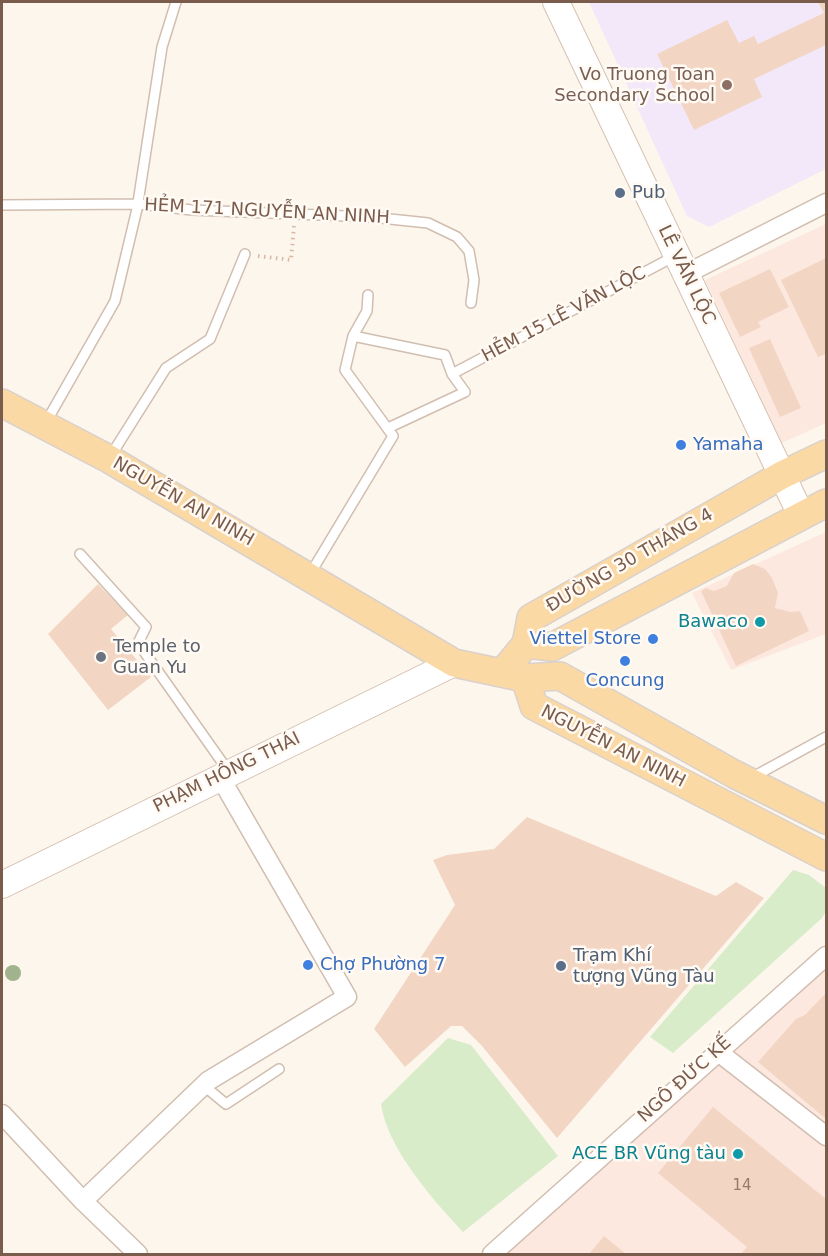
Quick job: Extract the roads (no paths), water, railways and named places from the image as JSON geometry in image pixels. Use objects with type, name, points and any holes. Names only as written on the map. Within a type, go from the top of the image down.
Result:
[{"type":"main road","name":"NGUYỄN AN NINH","points":[[2,403],[109,459],[454,663]]},
{"type":"main road","name":"ĐƯỜNG 30 THÁNG 4","points":[[826,454],[782,475],[531,618],[526,644],[552,647],[826,503]]},
{"type":"main road","points":[[454,663],[514,675],[526,644]]},
{"type":"main road","name":"NGUYỄN AN NINH","points":[[514,675],[560,676],[746,780],[826,820]]},
{"type":"main road","name":"NGUYỄN AN NINH","points":[[514,675],[534,706],[826,857]]},
{"type":"street","name":"LÊ VĂN LỘC","points":[[556,2],[801,515]]},
{"type":"street","points":[[681,265],[826,203]]},
{"type":"street","name":"PHẠM HỒNG THÁI","points":[[2,885],[454,663]]},
{"type":"street","points":[[83,1201],[203,1085],[347,997],[224,774]]},
{"type":"street","name":"NGÔ ĐỨC KẾ","points":[[492,1254],[826,956]]},
{"type":"street","points":[[717,1051],[826,1136]]},
{"type":"street","points":[[2,1114],[83,1201],[138,1254]]},
{"type":"lane","points":[[45,424],[115,301],[138,204],[162,48],[176,2]]},
{"type":"lane","name":"HẺM 171 NGUYỄN AN NINH","points":[[2,206],[138,204],[192,210],[370,217],[428,223],[457,237],[470,251],[474,280],[471,303]]},
{"type":"lane","points":[[109,459],[166,368],[210,339],[245,254]]},
{"type":"lane","name":"HẺM 15 LÊ VĂN LỘC","points":[[452,374],[681,265]]},
{"type":"lane","points":[[309,576],[393,436],[345,370],[353,336],[367,310],[368,295]]},
{"type":"lane","points":[[353,336],[446,355],[452,374],[465,392],[388,428]]},
{"type":"lane","points":[[80,554],[146,627],[138,643],[224,774]]},
{"type":"lane","points":[[746,780],[826,737]]},
{"type":"lane","points":[[203,1085],[226,1104],[279,1069]]},
{"type":"place","name":"Vo Truong Toan Secondary School","points":[[727,85]]},
{"type":"place","name":"Pub","points":[[620,193]]},
{"type":"place","name":"Yamaha","points":[[681,445]]},
{"type":"place","name":"Bawaco","points":[[760,622]]},
{"type":"place","name":"Viettel Store","points":[[653,639]]},
{"type":"place","name":"Temple to Guan Yu","points":[[101,657]]},
{"type":"place","name":"Concung","points":[[625,661]]},
{"type":"place","name":"Chợ Phường 7","points":[[308,965]]},
{"type":"place","name":"Trạm Khí tượng Vũng Tàu","points":[[561,966]]},
{"type":"place","name":"ACE BR Vũng tàu","points":[[738,1154]]}]
